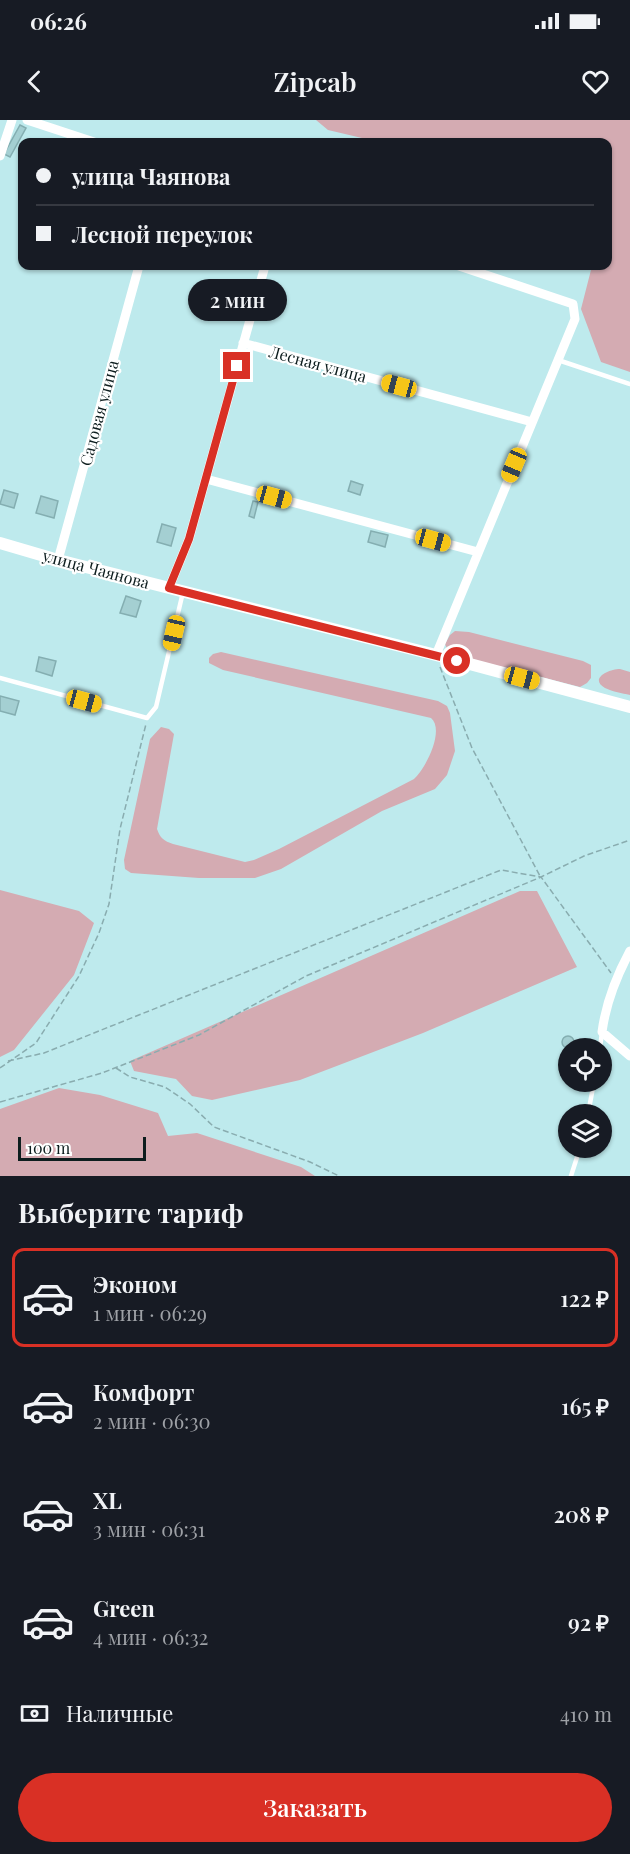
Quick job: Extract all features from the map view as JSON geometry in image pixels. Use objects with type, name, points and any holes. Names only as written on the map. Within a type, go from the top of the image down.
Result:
[{"type":"street","points":[[0,156],[12,120]]},
{"type":"street","points":[[27,120],[82,138]]},
{"type":"street","name":"Садовая улица","points":[[58,560],[138,270]]},
{"type":"street","points":[[169,588],[189,539],[264,270]]},
{"type":"street","points":[[436,655],[575,319],[573,304],[471,270]]},
{"type":"street","name":"Лесная улица","points":[[243,343],[532,422]]},
{"type":"street","points":[[206,479],[478,552]]},
{"type":"street","name":"улица Чаянова","points":[[0,543],[58,560],[436,655],[630,707]]},
{"type":"street","points":[[630,951],[617,975],[606,1006],[602,1032],[630,1056]]},
{"type":"lane","points":[[558,360],[630,384]]},
{"type":"lane","points":[[0,678],[147,717],[156,707],[183,592]]},
{"type":"lane","points":[[601,1038],[602,1032]]},
{"type":"lane","points":[[572,1176],[577,1158]]},
{"type":"path","points":[[436,655],[442,676],[472,748],[541,877],[609,972],[617,975]]},
{"type":"path","points":[[0,1068],[36,1043],[79,976],[99,933],[109,904],[120,829],[147,717]]},
{"type":"path","points":[[0,1102],[116,1068],[198,1035],[306,976],[541,877],[584,856],[630,840]]},
{"type":"path","points":[[8,1061],[44,1053],[501,870],[541,877]]},
{"type":"path","points":[[116,1068],[130,1077],[165,1087],[190,1104],[214,1126],[310,1162],[339,1176]]},
{"type":"shaded area","points":[[316,120],[630,120],[630,372],[601,362],[581,309],[591,270],[612,270],[612,138],[362,138],[328,130]]},
{"type":"shaded area","points":[[455,631],[469,632],[583,661],[591,665],[591,678],[580,687],[455,655],[448,651],[445,644]]},
{"type":"shaded area","points":[[221,652],[438,701],[447,706],[450,713],[455,751],[447,775],[435,789],[382,811],[281,869],[255,878],[199,878],[131,873],[125,869],[124,860],[150,739],[161,727],[169,729],[174,734],[157,829],[160,835],[173,844],[245,862],[279,849],[414,779],[424,767],[432,749],[436,731],[431,718],[223,670],[209,663],[209,658],[213,654]]},
{"type":"shaded area","points":[[620,669],[630,672],[630,695],[605,688],[599,681],[602,675]]},
{"type":"shaded area","points":[[0,890],[79,911],[94,923],[74,975],[14,1050],[0,1057]]},
{"type":"shaded area","points":[[520,891],[537,891],[577,967],[423,1033],[300,1080],[212,1100],[192,1096],[176,1079],[134,1071],[130,1061]]},
{"type":"shaded area","points":[[59,1088],[100,1095],[158,1113],[168,1136],[197,1133],[301,1167],[315,1176],[0,1176],[0,1109]]},
{"type":"building","points":[[20,125],[26,128],[20,138],[18,138],[10,157],[4,154]]},
{"type":"building","points":[[351,481],[363,485],[360,495],[348,491]]},
{"type":"building","points":[[4,490],[18,494],[14,508],[0,504]]},
{"type":"building","points":[[41,496],[58,501],[54,518],[36,513]]},
{"type":"building","points":[[253,501],[258,502],[254,518],[249,516]]},
{"type":"building","points":[[162,524],[176,528],[171,546],[157,542]]},
{"type":"building","points":[[371,531],[388,535],[385,547],[368,542]]},
{"type":"building","points":[[126,596],[141,601],[136,617],[120,613]]},
{"type":"building","points":[[39,657],[56,661],[52,676],[36,671]]},
{"type":"building","points":[[0,696],[19,701],[15,715],[0,711]]},
{"type":"route","points":[[237,366],[189,539],[169,588],[457,661]]}]
